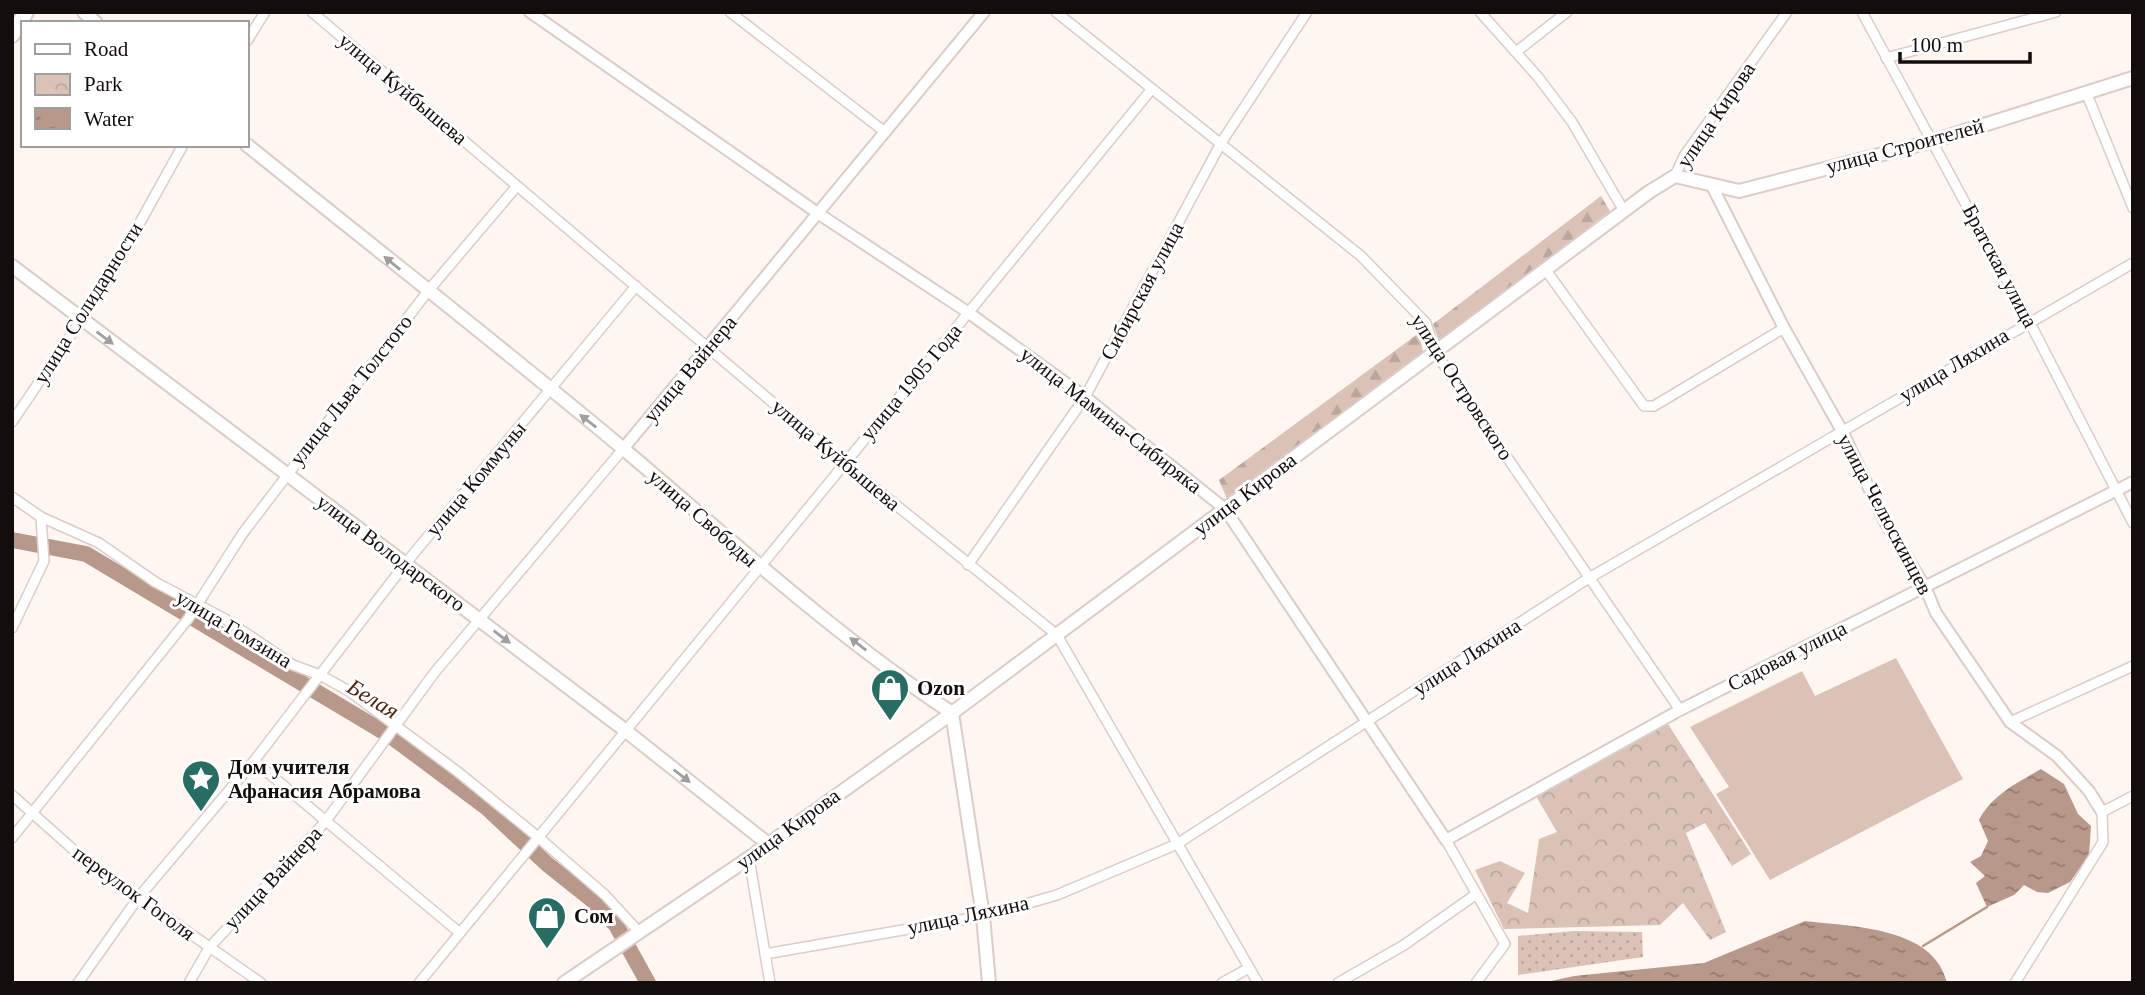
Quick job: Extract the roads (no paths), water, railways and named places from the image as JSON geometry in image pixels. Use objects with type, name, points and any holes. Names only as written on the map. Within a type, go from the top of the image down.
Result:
[{"type":"main road","points":[[12,36],[26,12]]},
{"type":"main road","name":"улица Строителей","points":[[1675,176],[1738,191],[1933,141],[2133,78]]},
{"type":"main road","name":"улица Свободы","points":[[248,146],[624,449],[758,565],[906,682],[952,713]]},
{"type":"main road","name":"улица Кирова","points":[[564,983],[749,858],[952,713],[1545,269],[1675,176]]},
{"type":"main road","name":"улица Володарского","points":[[12,266],[626,731],[767,843]]},
{"type":"main road","points":[[952,713],[983,916],[989,983]]},
{"type":"street","points":[[248,39],[265,12]]},
{"type":"street","name":"улица Куйбышева","points":[[312,12],[844,463],[1057,635],[1258,983]]},
{"type":"street","name":"улица Мамина-Сибиряка","points":[[530,12],[820,214],[970,313],[1085,397],[1225,509],[1446,840],[1505,944],[1476,983]]},
{"type":"street","points":[[730,12],[885,132]]},
{"type":"street","name":"улица Вайнера","points":[[189,983],[209,948],[325,822],[435,672],[820,214],[984,12]]},
{"type":"street","name":"улица Островского","points":[[1056,12],[1361,256],[1426,323],[1435,352],[1680,710]]},
{"type":"street","name":"Сибирская улица","points":[[968,565],[1085,397],[1221,143],[1307,12]]},
{"type":"street","points":[[1480,12],[1572,122],[1624,211]]},
{"type":"street","points":[[1516,52],[1567,12]]},
{"type":"street","name":"улица Кирова","points":[[1675,176],[1684,156],[1787,12]]},
{"type":"street","name":"Братская улица","points":[[1862,12],[2029,321],[2133,523]]},
{"type":"street","points":[[1886,58],[2056,12]]},
{"type":"street","name":"улица 1905 Года","points":[[460,933],[758,565],[970,313],[1151,90]]},
{"type":"street","points":[[2086,92],[2133,208]]},
{"type":"street","name":"улица Солидарности","points":[[12,422],[79,319],[108,280],[182,147]]},
{"type":"street","name":"улица Челюскинцев","points":[[1711,184],[1784,328],[1842,431],[1884,520],[1925,587],[1936,613],[2010,722],[2057,756],[2089,791],[2102,812]]},
{"type":"street","name":"улица Льва Толстого","points":[[34,814],[188,620],[243,533],[286,475],[428,291],[517,186]]},
{"type":"street","name":"улица Ляхина","points":[[765,954],[983,916],[1057,895],[1177,844],[1589,578],[2133,263]]},
{"type":"street","points":[[1545,269],[1644,406],[1654,406],[1784,328]]},
{"type":"street","name":"улица Коммуны","points":[[254,761],[405,565],[636,286]]},
{"type":"street","name":"Садовая улица","points":[[1446,840],[1680,710],[2133,482]]},
{"type":"street","name":"улица Гомзина","points":[[12,497],[41,517],[99,543],[155,582],[226,619],[293,666],[320,675],[397,726],[538,837],[605,895],[640,933]]},
{"type":"street","points":[[12,628],[44,561],[41,517]]},
{"type":"street","points":[[2010,722],[2133,666]]},
{"type":"street","points":[[78,983],[138,898],[254,761],[460,933],[419,983]]},
{"type":"street","name":"переулок Гоголя","points":[[12,795],[85,860],[261,983]]},
{"type":"street","points":[[2015,983],[2103,842],[2102,812],[2133,796]]},
{"type":"street","points":[[12,838],[34,814]]},
{"type":"street","points":[[749,858],[770,983]]},
{"type":"street","points":[[1338,983],[1404,945],[1475,895]]},
{"type":"street","points":[[1222,983],[1249,968]]},
{"type":"water","points":[[2041,769],[2064,784],[2078,814],[2091,826],[2089,855],[2070,882],[2048,893],[2037,892],[2024,885],[2014,895],[1987,907],[1976,883],[1985,876],[1970,862],[1981,856],[1988,841],[1979,820],[1998,797]]},
{"type":"water","points":[[1805,921],[1867,928],[1908,940],[1926,950],[1939,964],[1947,983],[1542,983],[1574,976],[1704,963]]},
{"type":"waterway","name":"Белая","points":[[12,540],[86,554],[392,737],[486,807],[547,864],[591,899],[616,925],[648,983]]},
{"type":"waterway","points":[[1923,946],[1987,907]]},
{"type":"place","name":"Ozon","points":[[890,722]]},
{"type":"place","name":"Дом учителя Афанасия Абрамова","points":[[201,813]]},
{"type":"place","name":"Сом","points":[[547,950]]}]
